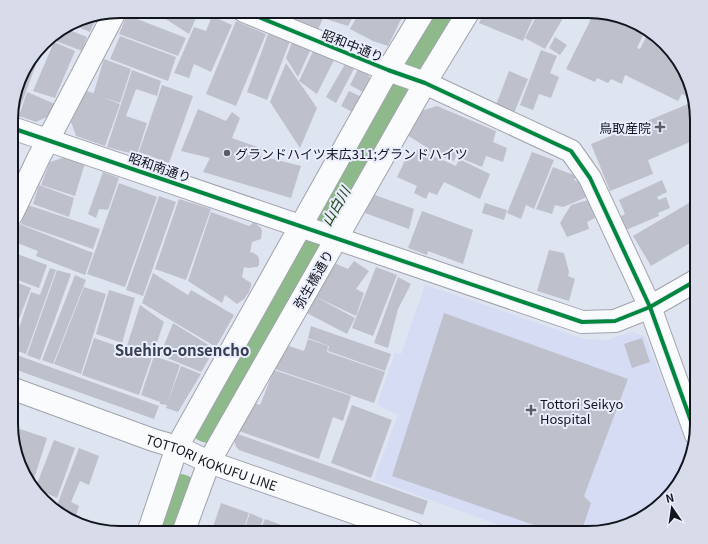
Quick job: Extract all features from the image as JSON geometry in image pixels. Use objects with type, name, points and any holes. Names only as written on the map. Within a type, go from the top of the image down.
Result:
[{"type":"street","name":"昭和中通り","points":[[261,18],[388,70],[425,83],[571,151],[590,178],[650,307],[690,418]]},
{"type":"street","points":[[150,526],[178,447],[388,70],[420,18]]},
{"type":"street","name":"弥生橋通り","points":[[186,526],[209,462],[425,83],[465,18]]},
{"type":"street","points":[[18,202],[48,140],[112,19]]},
{"type":"street","name":"昭和南通り","points":[[18,130],[582,322],[615,321],[650,307],[690,284]]},
{"type":"street","name":"TOTTORI KOKUFU LINE","points":[[18,391],[153,440],[178,447],[209,462],[393,526]]},
{"type":"shaded area","name":"Tottori Seikyo Hospital","points":[[425,285],[584,339],[607,340],[633,332],[645,336],[688,446],[687,451],[673,481],[667,488],[652,488],[652,503],[633,516],[621,521],[588,526],[501,526],[374,479],[398,415],[377,405],[395,353],[401,354]]},
{"type":"building","points":[[126,18],[135,18],[186,38],[178,56],[119,34]]},
{"type":"building","points":[[164,18],[196,18],[189,34]]},
{"type":"building","points":[[211,18],[216,18],[232,25],[211,72],[194,64],[189,78],[174,73],[194,27],[206,31]]},
{"type":"building","points":[[289,18],[323,18],[318,30]]},
{"type":"building","points":[[326,18],[352,18],[348,26]]},
{"type":"building","points":[[356,18],[402,18],[388,46],[373,41],[350,29]]},
{"type":"building","points":[[482,18],[533,18],[523,41],[479,23]]},
{"type":"building","points":[[535,18],[563,18],[545,49],[525,38]]},
{"type":"building","points":[[592,18],[615,21],[643,35],[637,48],[640,49],[646,37],[660,48],[673,63],[680,75],[687,97],[682,94],[678,101],[625,75],[622,84],[611,79],[608,83],[597,78],[595,82],[566,69]]},
{"type":"building","points":[[95,21],[90,32],[79,27]]},
{"type":"building","points":[[236,21],[266,34],[236,106],[206,94]]},
{"type":"building","points":[[71,31],[87,37],[82,51],[56,41]]},
{"type":"building","points":[[268,34],[290,41],[267,100],[247,92]]},
{"type":"building","points":[[120,36],[176,57],[168,81],[110,59]]},
{"type":"building","points":[[294,37],[313,44],[298,77],[286,58]]},
{"type":"building","points":[[555,37],[567,45],[560,55],[549,48]]},
{"type":"building","points":[[54,42],[75,51],[55,98],[33,91]]},
{"type":"building","points":[[316,45],[337,54],[317,94],[299,81]]},
{"type":"building","points":[[541,50],[557,56],[550,73],[559,77],[551,98],[539,94],[533,110],[520,105]]},
{"type":"building","points":[[38,59],[19,112],[23,87]]},
{"type":"building","points":[[104,59],[131,69],[120,103],[102,97],[120,104],[105,146],[76,136],[71,122],[86,91],[93,93],[93,95]]},
{"type":"building","points":[[348,59],[357,63],[336,103],[326,97]]},
{"type":"building","points":[[286,63],[317,108],[300,148],[270,102]]},
{"type":"building","points":[[360,65],[366,68],[372,84],[368,95],[350,85]]},
{"type":"building","points":[[132,70],[161,81],[157,96],[136,89],[126,116],[147,123],[137,155],[107,147]]},
{"type":"building","points":[[509,71],[528,79],[514,113],[496,105]]},
{"type":"building","points":[[162,85],[193,96],[169,163],[139,152]]},
{"type":"building","points":[[349,91],[364,98],[356,114],[341,106]]},
{"type":"building","points":[[27,92],[55,104],[49,116],[36,122],[19,116]]},
{"type":"building","points":[[689,104],[690,142],[648,160],[653,174],[610,191],[591,144]]},
{"type":"building","points":[[437,106],[496,131],[493,142],[507,148],[503,162],[486,156],[482,167],[456,156],[454,161],[425,150],[426,147],[407,135],[421,111]]},
{"type":"building","name":"グランドハイツ末広311;グランドハイツ","points":[[198,109],[226,121],[232,112],[240,118],[232,138],[263,149],[261,156],[301,166],[291,198],[203,172],[210,158],[181,151]]},
{"type":"building","points":[[418,149],[456,166],[459,159],[490,174],[480,199],[444,182],[437,195],[429,192],[426,199],[414,193],[417,186],[397,177],[408,154],[413,156]]},
{"type":"building","points":[[532,152],[554,160],[534,209],[526,205],[521,219],[507,213]]},
{"type":"building","points":[[65,157],[85,163],[75,196],[41,185],[50,162]]},
{"type":"building","points":[[553,167],[576,176],[574,180],[579,182],[587,197],[563,207],[555,205],[552,214],[536,209]]},
{"type":"building","points":[[103,172],[119,178],[108,210],[99,209],[96,218],[88,214]]},
{"type":"building","points":[[662,180],[667,192],[657,197],[659,200],[666,197],[670,208],[658,213],[659,216],[626,230],[619,217],[625,214],[619,200]]},
{"type":"building","points":[[119,183],[157,197],[125,287],[87,274]]},
{"type":"building","points":[[39,185],[74,198],[69,217],[33,204]]},
{"type":"building","points":[[372,194],[414,209],[409,229],[365,213]]},
{"type":"building","points":[[159,196],[176,202],[143,296],[126,290]]},
{"type":"building","points":[[179,199],[211,209],[186,280],[155,269]]},
{"type":"building","points":[[588,200],[595,218],[587,222],[589,229],[567,237],[560,223],[571,205]]},
{"type":"building","points":[[690,202],[690,243],[651,266],[633,236]]},
{"type":"building","points":[[485,203],[507,210],[504,220],[482,213]]},
{"type":"building","points":[[28,205],[100,229],[93,249],[21,224]]},
{"type":"building","points":[[422,211],[473,230],[463,264],[428,251],[427,255],[408,248]]},
{"type":"building","points":[[211,212],[249,226],[255,223],[261,228],[262,231],[261,239],[252,242],[250,253],[252,252],[258,256],[259,265],[257,267],[244,267],[242,277],[251,283],[251,286],[244,299],[237,304],[225,295],[222,303],[188,281]]},
{"type":"building","points":[[19,224],[93,253],[85,275],[36,256],[38,251],[18,243]]},
{"type":"building","points":[[549,250],[564,253],[569,272],[568,276],[575,279],[569,301],[537,291]]},
{"type":"building","points":[[18,254],[47,265],[39,288],[18,280]]},
{"type":"building","points":[[354,261],[369,271],[356,289],[364,293],[356,316],[314,296],[355,318],[347,334],[303,311],[332,262],[348,269]]},
{"type":"building","points":[[376,267],[397,275],[373,336],[352,328]]},
{"type":"building","points":[[50,268],[56,270],[26,354],[18,351],[18,331],[31,292],[40,295]]},
{"type":"building","points":[[57,270],[71,274],[40,360],[27,355]]},
{"type":"building","points":[[153,273],[188,295],[191,290],[234,315],[216,347],[142,303]]},
{"type":"building","points":[[75,275],[86,280],[53,364],[42,360]]},
{"type":"building","points":[[398,277],[411,284],[398,309],[388,348],[374,343]]},
{"type":"building","points":[[18,283],[31,288],[18,322]]},
{"type":"building","points":[[84,287],[106,294],[81,374],[54,364]]},
{"type":"building","points":[[109,290],[135,298],[122,343],[96,334]]},
{"type":"building","points":[[140,305],[164,322],[139,395],[82,375],[94,338],[126,349]]},
{"type":"building","points":[[444,313],[628,379],[584,496],[591,503],[583,526],[537,526],[392,476]]},
{"type":"building","points":[[173,323],[215,349],[201,372],[160,355]]},
{"type":"building","points":[[311,326],[391,354],[385,371],[328,351],[329,346],[308,338]]},
{"type":"building","points":[[642,338],[650,362],[632,368],[624,344]]},
{"type":"building","points":[[308,339],[328,346],[327,352],[385,372],[374,403],[275,369],[283,344],[304,351]]},
{"type":"building","points":[[18,356],[159,406],[154,419],[18,370]]},
{"type":"building","points":[[154,356],[180,365],[167,404],[181,366],[201,374],[178,412],[166,408],[167,405],[160,404],[160,402],[141,395]]},
{"type":"building","points":[[274,370],[351,396],[343,421],[333,417],[319,459],[239,431],[250,401],[260,405]]},
{"type":"building","points":[[352,405],[392,420],[371,478],[331,463]]},
{"type":"building","points":[[20,429],[47,438],[34,478],[28,469],[21,451],[18,434]]},
{"type":"building","points":[[235,433],[428,501],[423,515],[239,450],[236,447],[233,436]]},
{"type":"building","points":[[54,440],[75,448],[57,498],[45,493],[37,483]]},
{"type":"building","points":[[79,448],[99,456],[89,485],[80,481],[71,502],[79,506],[76,516],[57,504]]},
{"type":"building","points":[[221,503],[249,513],[244,526],[213,526]]},
{"type":"building","points":[[250,513],[263,519],[260,526],[245,526]]},
{"type":"building","points":[[265,519],[284,526],[262,526]]},
{"type":"waterway","name":"山白川","points":[[209,421],[309,248],[446,18]]},
{"type":"waterway","name":"山白川","points":[[168,526],[179,496]]},
{"type":"cycle path","points":[[261,18],[388,70],[425,83],[571,151],[590,178],[650,307],[690,418]]},
{"type":"cycle path","points":[[18,130],[582,322],[615,321],[650,307],[690,284]]},
{"type":"place","name":"鳥取産院","points":[[660,127]]},
{"type":"place","name":"グランドハイツ末広311;グランドハイツ","points":[[227,153]]},
{"type":"place","name":"Tottori Seikyo Hospital","points":[[531,410]]},
{"type":"district","name":"Suehiro-onsencho","points":[[182,349]]}]
